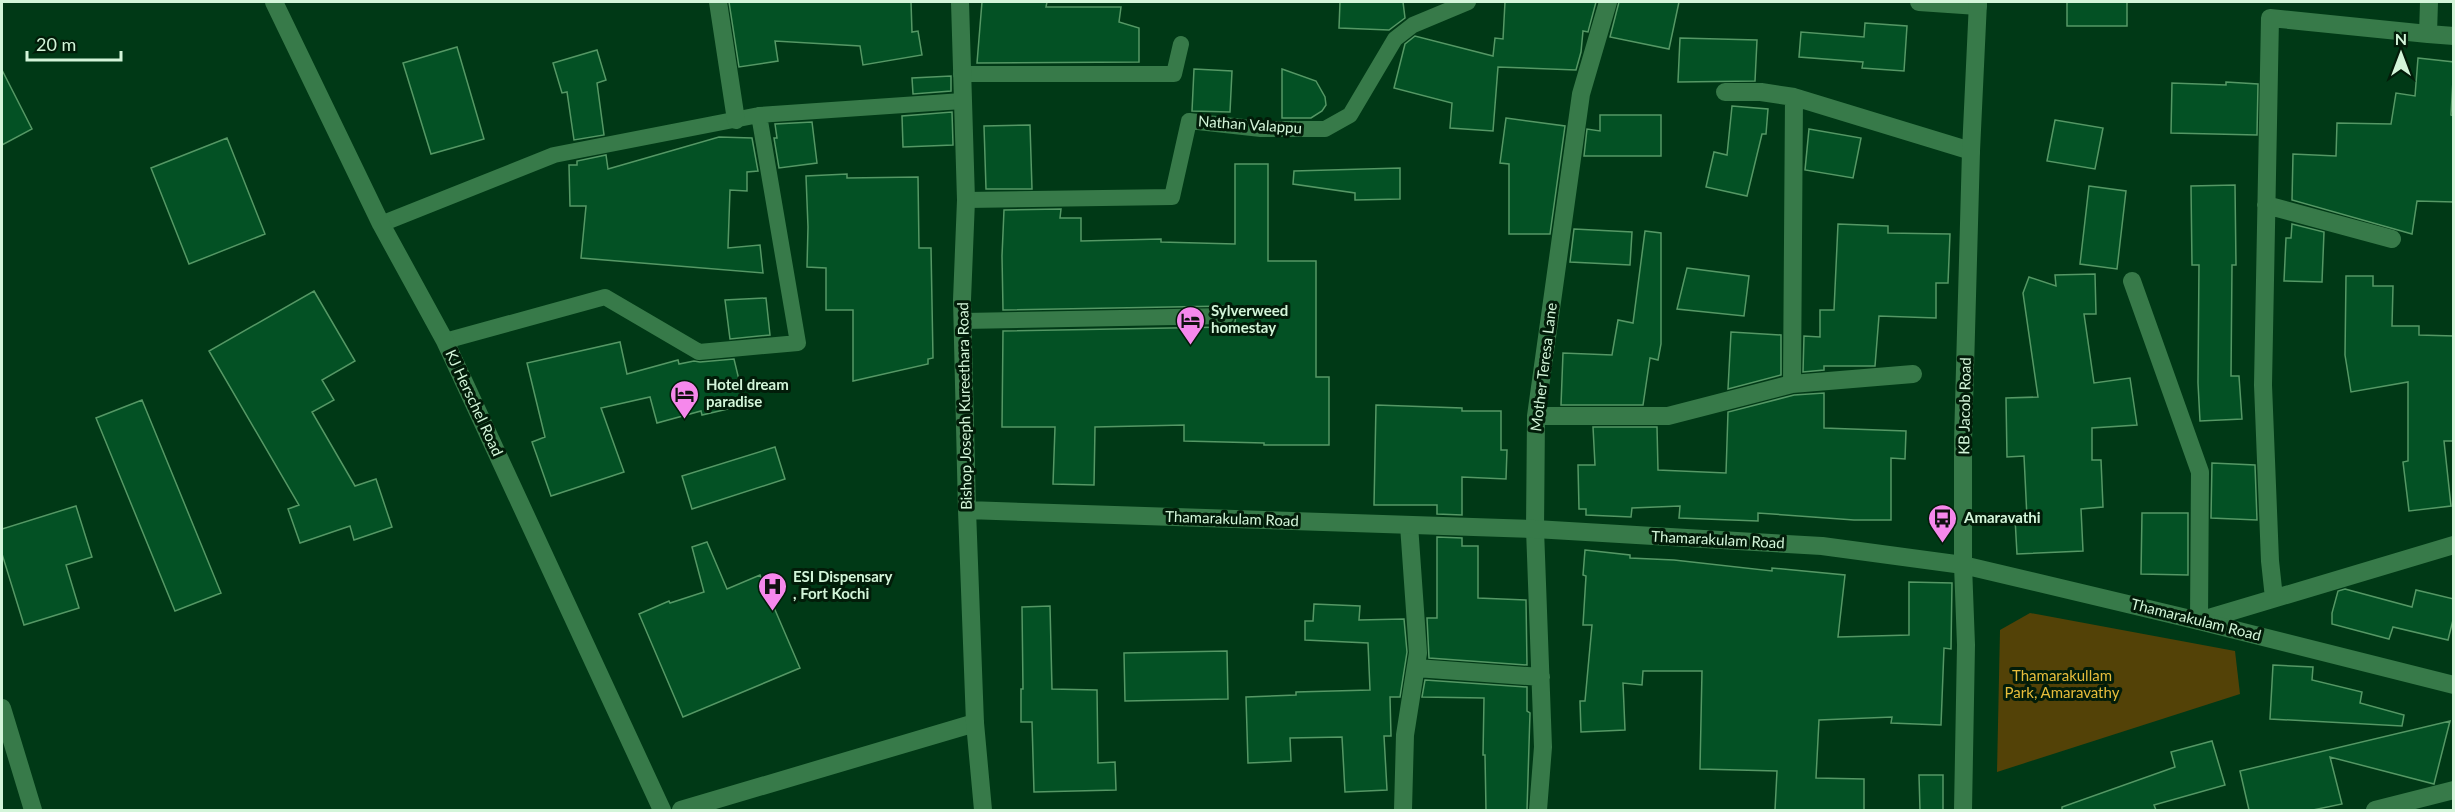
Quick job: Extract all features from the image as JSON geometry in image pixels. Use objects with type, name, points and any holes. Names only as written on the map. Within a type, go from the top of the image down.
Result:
[{"type":"street","name":"KJ Herschel Road","points":[[274,2],[309,70],[381,224],[445,340],[662,810]]},
{"type":"street","points":[[718,2],[736,120]]},
{"type":"street","name":"Bishop Joseph Kureethara Road","points":[[960,2],[966,200],[962,300],[967,510],[975,723],[982,810]]},
{"type":"street","name":"Mother Teresa Lane","points":[[1538,810],[1543,747],[1535,529],[1536,416],[1581,94],[1608,2]]},
{"type":"street","points":[[1919,2],[1978,4]]},
{"type":"street","points":[[2428,33],[2429,2]]},
{"type":"street","name":"KB Jacob Road","points":[[1963,810],[1966,645],[1963,565],[1963,441],[1971,151],[1978,4]]},
{"type":"street","points":[[2274,598],[2270,561],[2263,385],[2270,18],[2454,36]]},
{"type":"street","points":[[1725,92],[1761,92],[1794,97],[1971,151]]},
{"type":"street","points":[[1792,384],[1794,97]]},
{"type":"street","points":[[2266,205],[2392,239]]},
{"type":"street","points":[[2132,281],[2200,472],[2199,621],[2454,544]]},
{"type":"street","points":[[1536,416],[1668,416],[1792,384],[1912,374]]},
{"type":"street","name":"Thamarakulam Road","points":[[967,510],[1535,529],[1821,546],[1963,565],[2454,685]]},
{"type":"street","points":[[1403,810],[1405,735],[1418,653],[1409,525]]},
{"type":"street","points":[[1416,668],[1541,676]]},
{"type":"street","points":[[2,708],[33,810]]},
{"type":"street","points":[[681,810],[975,723]]},
{"type":"street","points":[[2375,810],[2454,790]]},
{"type":"lane","name":"Nathan Valappu","points":[[966,200],[1172,197],[1189,121],[1261,129],[1325,129],[1350,115],[1395,39],[1413,25],[1468,2]]},
{"type":"lane","points":[[961,74],[1174,74],[1181,44]]},
{"type":"lane","points":[[381,224],[554,155],[759,116],[962,101]]},
{"type":"lane","points":[[445,340],[605,297],[699,352],[798,343],[759,116]]},
{"type":"lane","points":[[963,321],[1226,316]]},
{"type":"green space","name":"Thamarakullam Park, Amaravathy","points":[[2030,613],[2235,651],[2240,694],[1997,772],[2000,630]]},
{"type":"building","points":[[729,2],[911,2],[912,32],[918,31],[922,55],[863,65],[860,46],[775,41],[778,61],[739,67]]},
{"type":"building","points":[[982,2],[1047,2],[1046,7],[1121,7],[1119,22],[1139,28],[1139,62],[977,63]]},
{"type":"building","points":[[1340,2],[1403,2],[1405,18],[1389,30],[1339,28]]},
{"type":"building","points":[[1505,2],[1596,2],[1588,32],[1583,31],[1576,70],[1498,67],[1493,131],[1450,128],[1452,103],[1394,88],[1405,44],[1415,36],[1493,56],[1495,38],[1503,39]]},
{"type":"building","points":[[1619,2],[1679,2],[1669,49],[1610,37]]},
{"type":"building","points":[[2067,2],[2127,2],[2127,26],[2067,26]]},
{"type":"building","points":[[1865,23],[1907,26],[1904,71],[1862,68],[1863,62],[1799,57],[1801,32],[1864,37]]},
{"type":"building","points":[[1680,38],[1757,40],[1755,81],[1678,82]]},
{"type":"building","points":[[457,47],[484,139],[431,154],[403,63]]},
{"type":"building","points":[[597,50],[606,80],[597,83],[604,135],[574,140],[567,92],[562,93],[553,63]]},
{"type":"building","points":[[2418,58],[2454,62],[2451,115],[2454,116],[2454,202],[2417,201],[2412,234],[2292,200],[2293,154],[2336,156],[2337,123],[2391,124],[2396,93],[2415,96]]},
{"type":"building","points":[[1194,69],[1232,71],[1230,112],[1192,111]]},
{"type":"building","points":[[1282,69],[1316,81],[1325,97],[1326,105],[1322,111],[1311,118],[1282,118]]},
{"type":"building","points":[[2,70],[32,129],[2,145]]},
{"type":"building","points":[[951,76],[951,91],[913,94],[912,78]]},
{"type":"building","points":[[2226,82],[2258,84],[2257,135],[2171,133],[2172,83],[2226,85]]},
{"type":"building","points":[[1732,106],[1768,109],[1766,134],[1762,134],[1747,196],[1706,187],[1714,152],[1727,155]]},
{"type":"building","points":[[952,112],[953,145],[903,147],[902,116]]},
{"type":"building","points":[[1600,115],[1661,115],[1661,156],[1584,156],[1587,129],[1600,131]]},
{"type":"building","points":[[1506,118],[1565,126],[1550,234],[1509,234],[1509,164],[1500,163]]},
{"type":"building","points":[[2055,120],[2103,128],[2095,169],[2047,161]]},
{"type":"building","points":[[812,122],[817,163],[779,168],[774,138],[777,138],[775,124]]},
{"type":"building","points":[[1030,125],[1032,189],[986,189],[984,126]]},
{"type":"building","points":[[1809,129],[1861,138],[1853,178],[1805,170]]},
{"type":"building","points":[[719,137],[752,138],[758,171],[747,172],[747,191],[730,190],[728,248],[760,245],[763,273],[581,258],[586,206],[570,206],[569,165],[577,165],[577,161],[606,155],[608,169]]},
{"type":"building","points":[[227,138],[265,234],[189,264],[151,168]]},
{"type":"building","points":[[1235,164],[1268,164],[1268,261],[1316,261],[1316,377],[1329,377],[1329,445],[1184,441],[1184,425],[1095,427],[1094,485],[1053,484],[1055,427],[1002,427],[1003,331],[1226,327],[1235,322],[1236,315],[1232,307],[1226,306],[1003,310],[1004,210],[1061,209],[1060,218],[1081,218],[1081,241],[1161,239],[1161,242],[1235,244]]},
{"type":"building","points":[[1400,168],[1400,199],[1355,200],[1355,193],[1293,184],[1294,171]]},
{"type":"building","points":[[847,174],[847,178],[918,177],[919,248],[931,248],[933,358],[928,359],[928,364],[853,381],[853,310],[826,310],[826,268],[807,267],[806,176]]},
{"type":"building","points":[[2235,185],[2236,265],[2232,265],[2231,376],[2239,376],[2242,419],[2200,421],[2199,265],[2192,265],[2191,186]]},
{"type":"building","points":[[2089,186],[2126,191],[2117,269],[2080,264]]},
{"type":"building","points":[[1838,224],[1888,226],[1888,233],[1950,234],[1948,283],[1936,283],[1936,318],[1879,316],[1875,366],[1824,366],[1824,370],[1803,372],[1804,336],[1820,337],[1820,310],[1834,310]]},
{"type":"building","points":[[2292,224],[2324,232],[2322,282],[2284,281],[2286,238],[2291,238]]},
{"type":"building","points":[[1574,229],[1632,232],[1630,265],[1570,262]]},
{"type":"building","points":[[1645,231],[1661,233],[1661,344],[1658,360],[1650,358],[1643,405],[1561,405],[1563,353],[1612,355],[1618,320],[1633,323]]},
{"type":"building","points":[[1687,268],[1749,276],[1744,316],[1677,309]]},
{"type":"building","points":[[2095,274],[2096,314],[2084,314],[2094,383],[2130,378],[2137,425],[2092,428],[2092,460],[2101,460],[2103,507],[2081,509],[2083,551],[2017,554],[2015,518],[2027,518],[2024,456],[2007,457],[2006,398],[2038,397],[2023,293],[2029,277],[2056,286],[2055,275]]},
{"type":"building","points":[[2346,276],[2373,276],[2373,286],[2393,286],[2392,326],[2419,326],[2419,335],[2454,336],[2454,441],[2444,441],[2451,506],[2409,511],[2403,462],[2408,461],[2408,382],[2351,392],[2345,355]]},
{"type":"building","points":[[314,291],[355,361],[322,380],[334,400],[312,412],[355,486],[376,479],[392,527],[354,540],[350,526],[300,543],[288,509],[299,505],[209,351]]},
{"type":"building","points":[[766,298],[770,335],[730,339],[725,300]]},
{"type":"building","points":[[1731,332],[1781,335],[1781,375],[1728,389]]},
{"type":"building","points":[[620,342],[627,374],[678,360],[679,364],[734,359],[745,405],[702,415],[701,411],[657,423],[650,397],[601,408],[624,472],[551,496],[532,442],[545,437],[527,363]]},
{"type":"building","points":[[1824,393],[1824,428],[1906,431],[1905,459],[1891,458],[1891,520],[1854,520],[1758,513],[1758,521],[1679,518],[1680,506],[1632,508],[1631,517],[1586,515],[1586,509],[1579,509],[1578,465],[1595,465],[1593,427],[1657,427],[1658,470],[1726,473],[1728,412],[1794,395]]},
{"type":"building","points":[[142,400],[221,593],[175,611],[96,418]]},
{"type":"building","points":[[1376,405],[1462,408],[1462,411],[1501,411],[1501,450],[1507,450],[1506,479],[1462,477],[1462,515],[1437,514],[1437,505],[1374,505]]},
{"type":"building","points":[[775,447],[785,479],[692,509],[682,476]]},
{"type":"building","points":[[2212,463],[2255,465],[2257,520],[2211,518]]},
{"type":"building","points":[[76,506],[92,557],[66,565],[79,608],[24,625],[2,554],[2,529]]},
{"type":"building","points":[[2142,513],[2188,513],[2188,575],[2141,574]]},
{"type":"building","points":[[1437,537],[1462,538],[1462,546],[1478,546],[1478,598],[1526,600],[1527,665],[1429,658],[1427,618],[1437,618]]},
{"type":"building","points":[[707,542],[727,589],[760,575],[800,668],[683,717],[639,614],[669,601],[670,603],[704,592],[692,547]]},
{"type":"building","points":[[1585,550],[1630,555],[1630,558],[1845,575],[1838,637],[1909,635],[1909,582],[1952,583],[1951,649],[1944,648],[1941,725],[1891,723],[1892,717],[1819,720],[1816,778],[1864,779],[1864,810],[1775,810],[1777,771],[1700,769],[1702,671],[1643,671],[1642,685],[1623,683],[1625,730],[1581,732],[1580,701],[1585,701],[1592,625],[1583,625]]},
{"type":"building","points":[[2345,589],[2412,607],[2416,590],[2454,599],[2454,616],[2448,640],[2393,627],[2389,639],[2332,624],[2332,613],[2338,591]]},
{"type":"building","points":[[1314,604],[1360,606],[1359,620],[1404,619],[1407,652],[1400,697],[1390,697],[1391,736],[1384,736],[1387,790],[1345,792],[1342,737],[1290,738],[1291,761],[1248,763],[1246,697],[1296,695],[1296,692],[1370,690],[1368,643],[1305,640],[1305,621],[1313,621]]},
{"type":"building","points":[[1050,606],[1052,689],[1097,690],[1098,763],[1115,762],[1116,790],[1034,792],[1032,722],[1021,722],[1022,607]]},
{"type":"building","points":[[1227,651],[1228,699],[1125,701],[1124,653]]},
{"type":"building","points":[[2273,665],[2313,667],[2312,680],[2362,692],[2360,703],[2404,715],[2402,726],[2270,719]]},
{"type":"building","points":[[1425,680],[1527,687],[1527,711],[1530,713],[1527,810],[1486,810],[1485,755],[1483,755],[1484,698],[1422,697]]},
{"type":"building","points":[[2450,721],[2434,784],[2330,757],[2342,804],[2313,810],[2249,810],[2240,771]]},
{"type":"building","points":[[2212,741],[2225,785],[2154,805],[2156,810],[2062,810],[2062,807],[2175,767],[2171,752]]},
{"type":"building","points":[[1919,775],[1943,775],[1943,810],[1920,810]]},
{"type":"place","name":"Sylverweed homestay","points":[[1190,346]]},
{"type":"place","name":"Hotel dream paradise","points":[[685,420]]},
{"type":"place","name":"Amaravathi","points":[[1943,544]]},
{"type":"place","name":"ESI Dispensary , Fort Kochi","points":[[772,612]]}]
